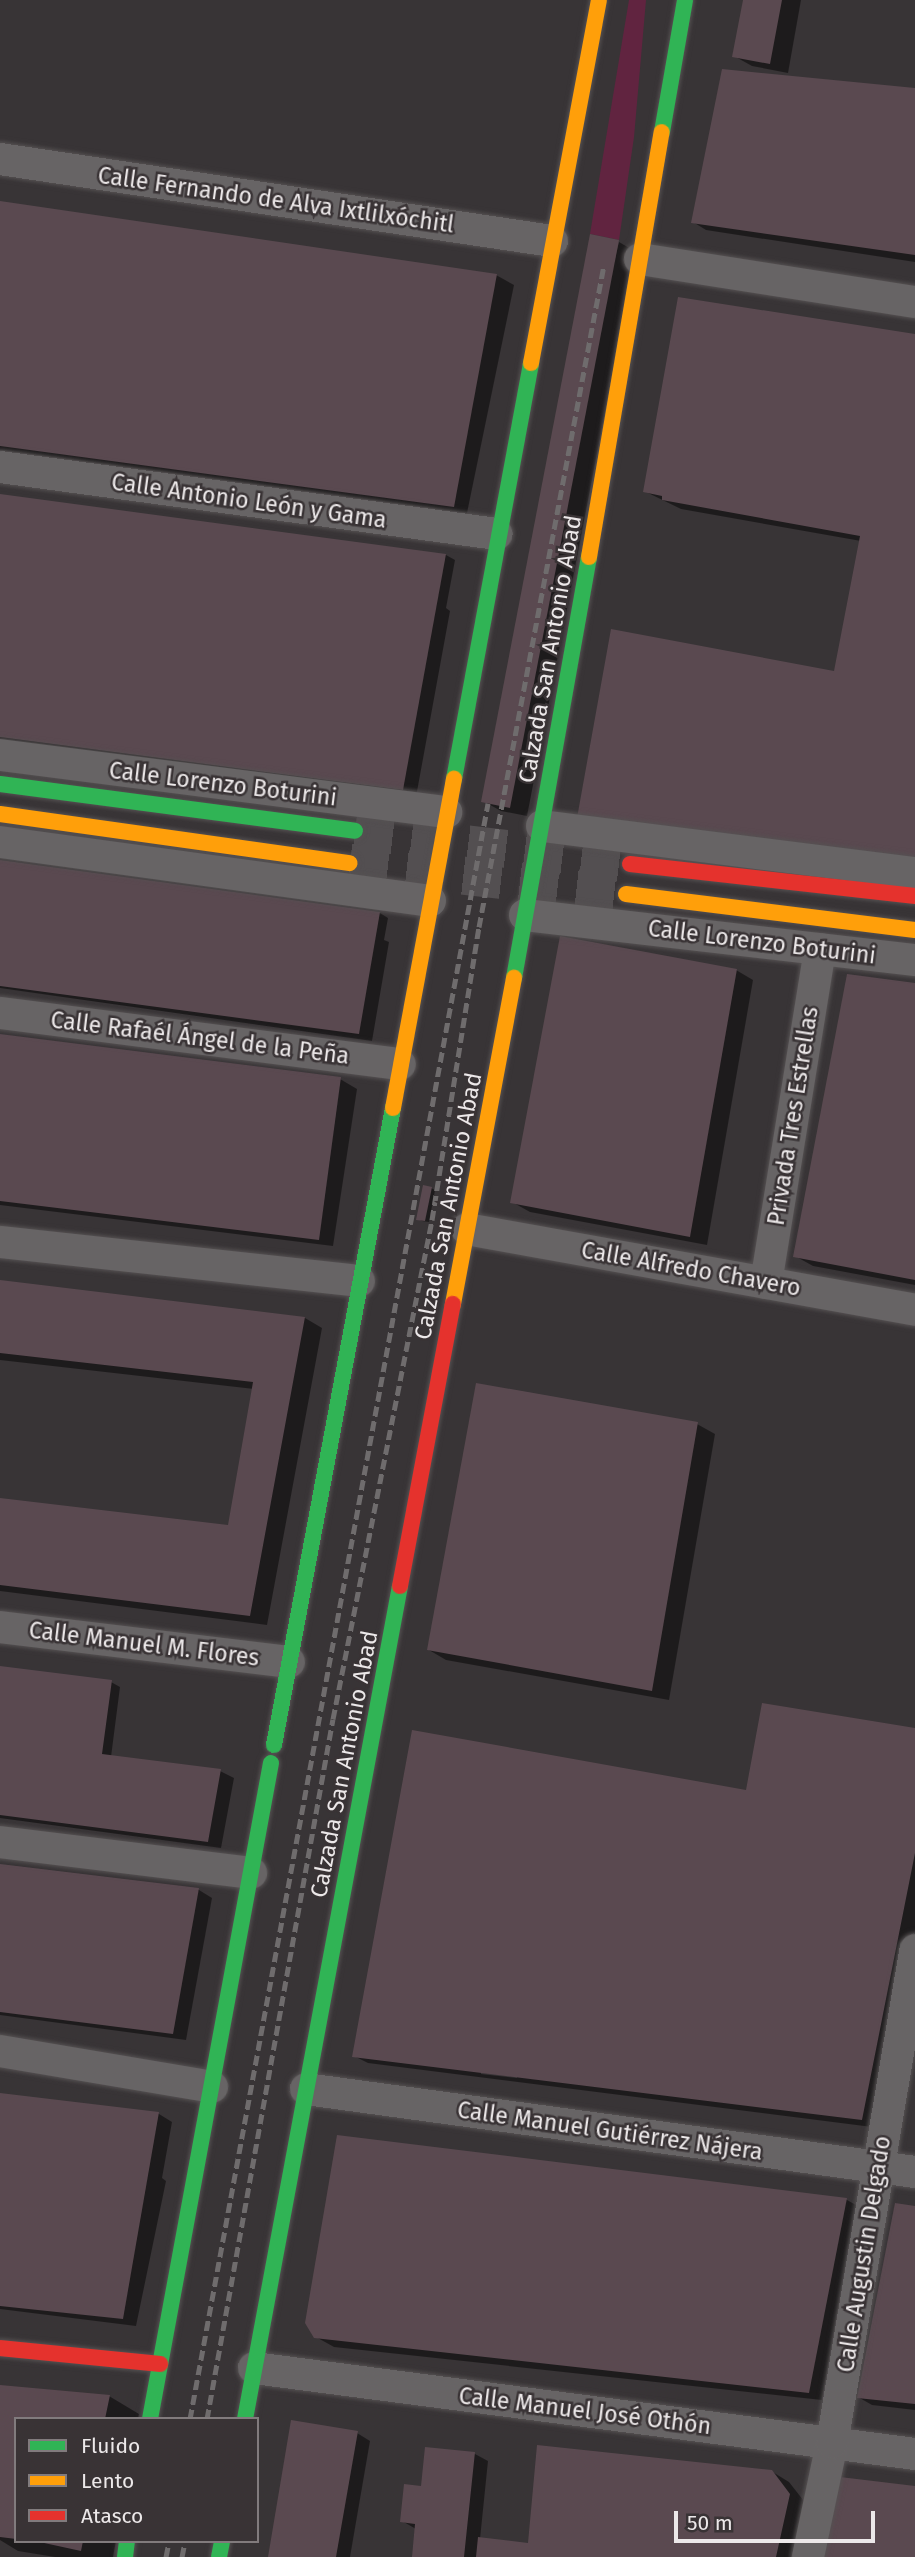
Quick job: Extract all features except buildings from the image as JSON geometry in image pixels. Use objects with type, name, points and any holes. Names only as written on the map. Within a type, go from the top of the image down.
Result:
[{"type":"main road","points":[[274,1745],[497,534],[599,0]]},
{"type":"main road","name":"Calzada San Antonio Abad","points":[[245,2417],[526,915],[685,0]]},
{"type":"main road","name":"Calle Lorenzo Boturini","points":[[0,784],[355,831]]},
{"type":"main road","points":[[0,814],[350,863]]},
{"type":"main road","points":[[630,864],[915,897]]},
{"type":"main road","name":"Calle Lorenzo Boturini","points":[[626,894],[915,930]]},
{"type":"main road","points":[[150,2417],[271,1763]]},
{"type":"main road","points":[[0,2348],[160,2364]]},
{"type":"street","name":"Calle Fernando de Alva Ixtlilxóchitl","points":[[0,159],[552,241]]},
{"type":"street","points":[[640,259],[915,302]]},
{"type":"street","name":"Calle Antonio León y Gama","points":[[0,467],[497,534]]},
{"type":"street","name":"Calle Lorenzo Boturini","points":[[0,755],[446,812]]},
{"type":"street","points":[[542,827],[915,873]]},
{"type":"street","points":[[0,842],[430,901]]},
{"type":"street","name":"Calle Lorenzo Boturini","points":[[526,915],[915,960]]},
{"type":"street","name":"Privada Tres Estrellas","points":[[766,1283],[820,949]]},
{"type":"street","name":"Calle Rafaél Ángel de la Peña","points":[[0,1013],[400,1064]]},
{"type":"street","name":"Calle Alfredo Chavero","points":[[467,1229],[915,1310]]},
{"type":"street","points":[[0,1242],[359,1281]]},
{"type":"street","name":"Calle Manuel M. Flores","points":[[0,1627],[289,1662]]},
{"type":"street","points":[[0,1842],[251,1873]]},
{"type":"street","name":"Calle Augustin Delgado","points":[[808,2557],[832,2443],[915,1950]]},
{"type":"street","points":[[0,2051],[212,2087]]},
{"type":"street","name":"Calle Manuel Gutiérrez Nájera","points":[[306,2089],[915,2172]]},
{"type":"street","name":"Calle Manuel José Othón","points":[[254,2368],[915,2454]]},
{"type":"shaded area","points":[[629,0],[646,0],[634,137],[619,240],[590,234]]},
{"type":"tunnel","points":[[355,831],[630,864]]},
{"type":"tunnel","points":[[350,863],[626,894]]},
{"type":"railway","points":[[207,2417],[333,1719],[432,1220],[479,927],[604,265]]},
{"type":"railway","points":[[190,2417],[488,803]]},
{"type":"railway","points":[[166,2557],[169,2543]]},
{"type":"railway","points":[[182,2557],[185,2543]]},
{"type":"traffic: fast","points":[[662,132],[685,0]]},
{"type":"traffic: fast","points":[[454,779],[531,363]]},
{"type":"traffic: fast","points":[[514,978],[589,557]]},
{"type":"traffic: fast","points":[[0,784],[355,831]]},
{"type":"traffic: fast","points":[[274,1745],[393,1108]]},
{"type":"traffic: fast","points":[[245,2417],[400,1586]]},
{"type":"traffic: fast","points":[[150,2417],[271,1763]]},
{"type":"traffic: fast","points":[[125,2557],[127,2543]]},
{"type":"traffic: fast","points":[[219,2557],[222,2543]]},
{"type":"traffic: slow","points":[[531,363],[599,0]]},
{"type":"traffic: slow","points":[[589,557],[662,132]]},
{"type":"traffic: slow","points":[[393,1108],[454,779]]},
{"type":"traffic: slow","points":[[0,814],[350,863]]},
{"type":"traffic: slow","points":[[626,894],[915,930]]},
{"type":"traffic: slow","points":[[453,1304],[514,978]]},
{"type":"traffic: jam","points":[[630,864],[915,896]]},
{"type":"traffic: jam","points":[[400,1586],[453,1304]]},
{"type":"traffic: jam","points":[[0,2348],[160,2364]]}]
